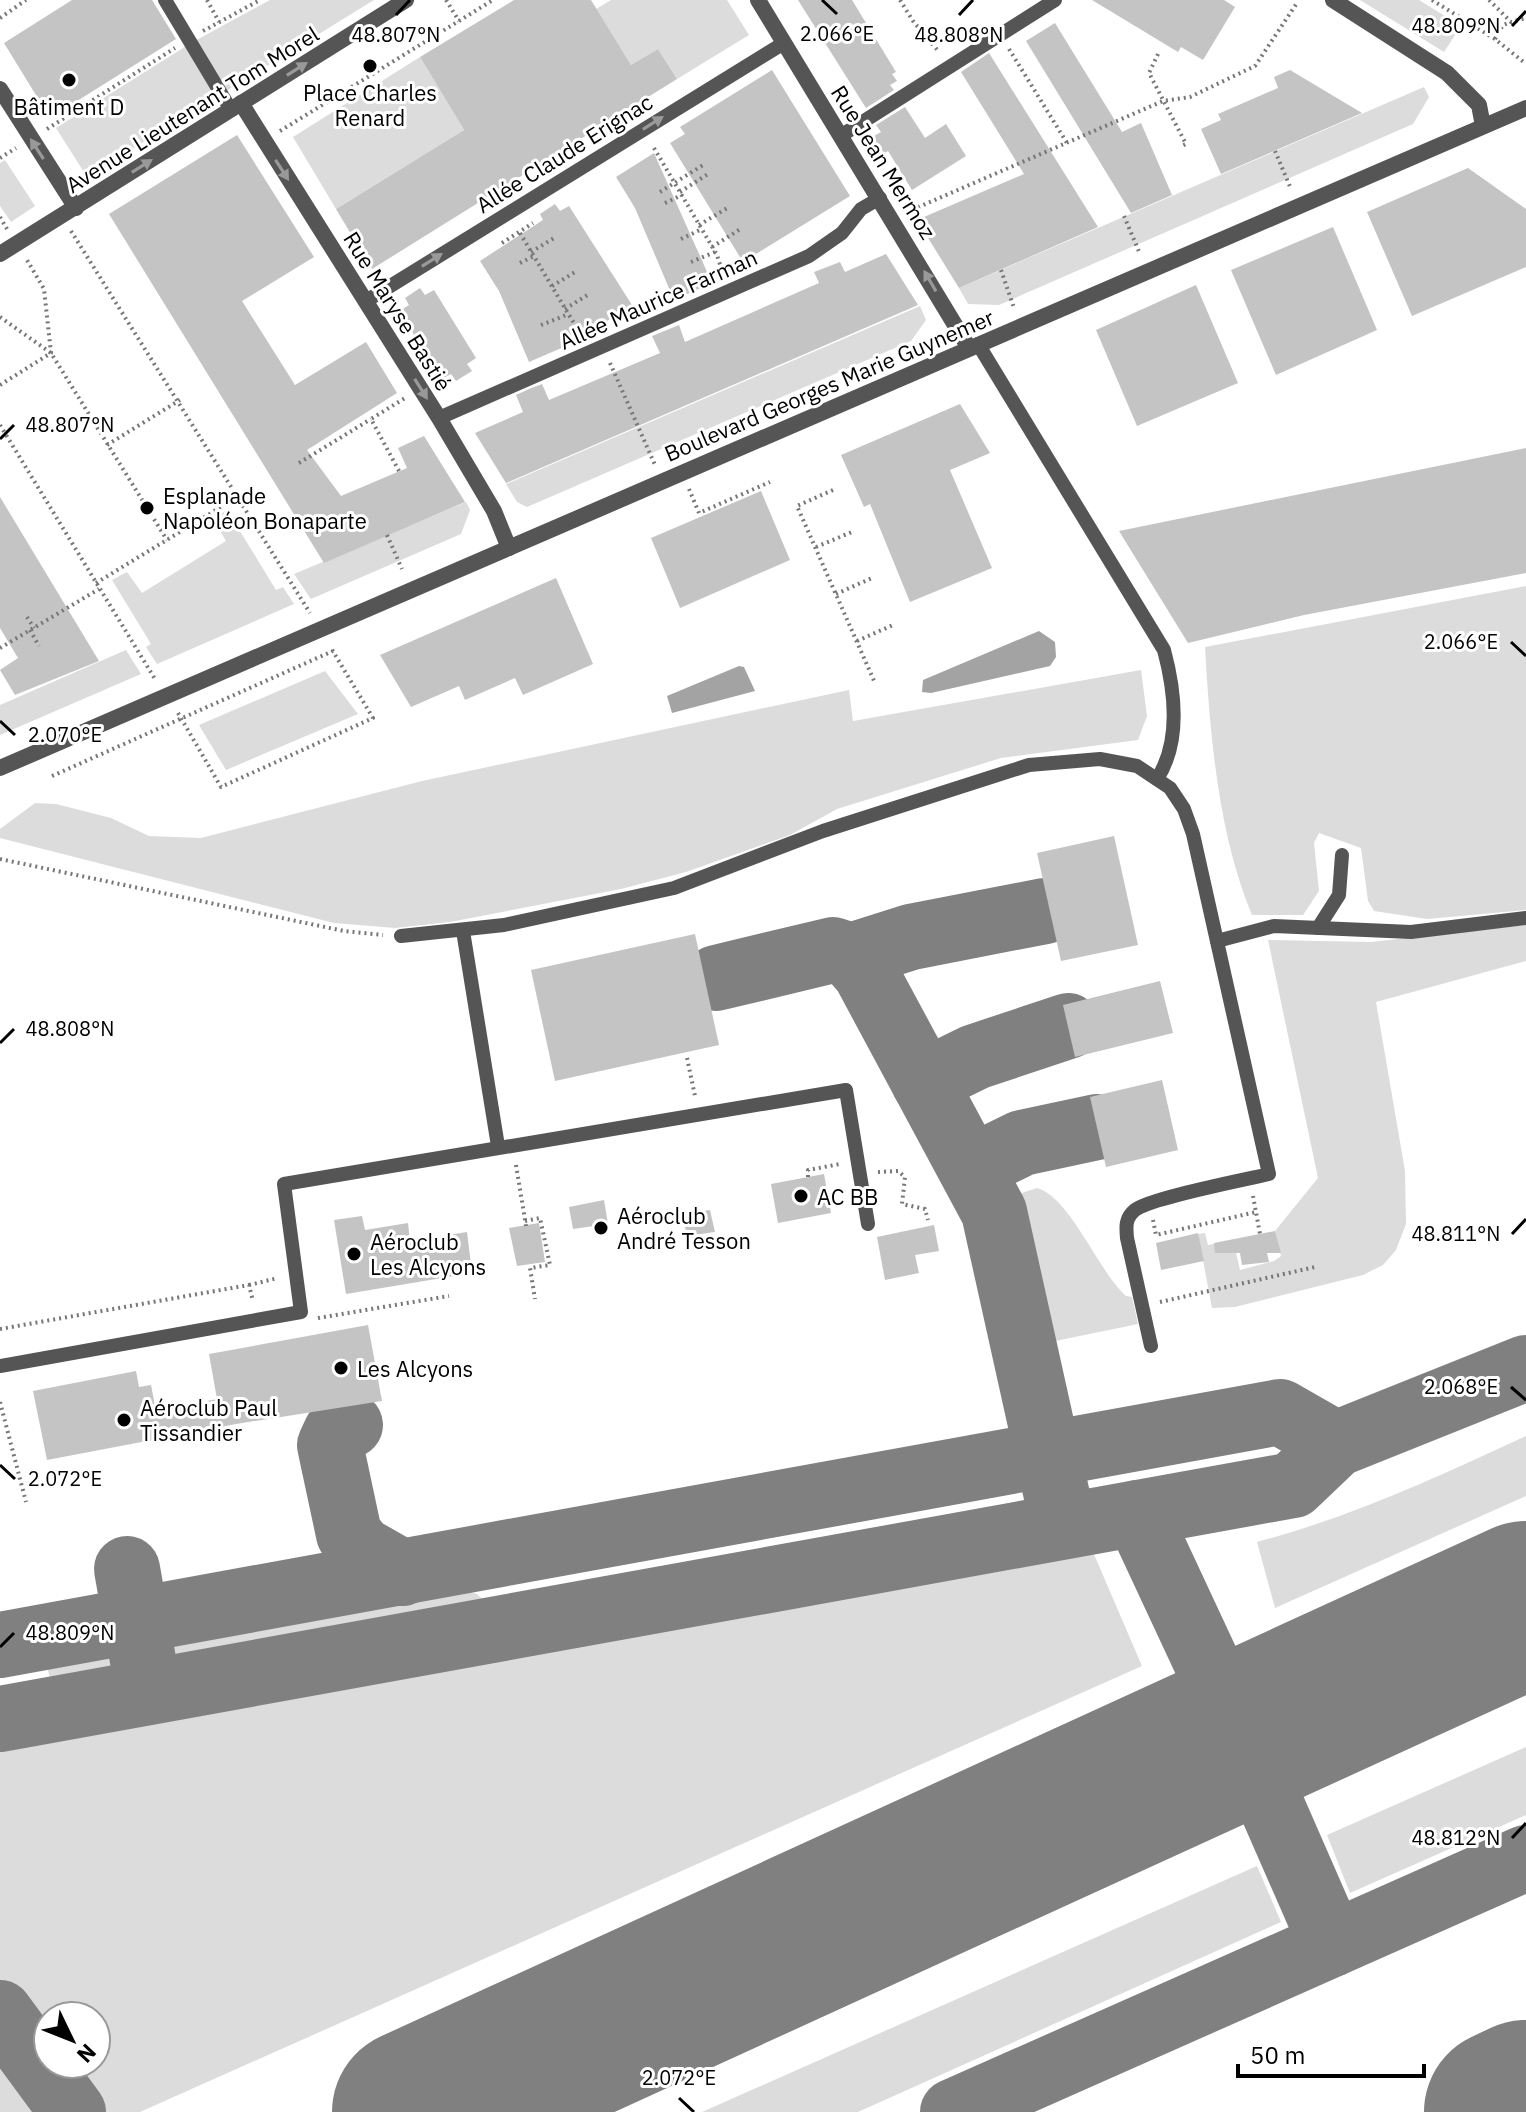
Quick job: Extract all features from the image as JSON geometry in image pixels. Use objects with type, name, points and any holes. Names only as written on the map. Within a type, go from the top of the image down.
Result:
[{"type":"street","name":"Avenue Lieutenant Tom Morel","points":[[0,254],[406,0]]},
{"type":"street","name":"Rue Jean Mermoz","points":[[758,0],[974,346]]},
{"type":"street","points":[[1333,0],[1447,73],[1479,105],[1483,126]]},
{"type":"street","points":[[0,89],[76,208]]},
{"type":"street","name":"Rue Maryse Bastié","points":[[236,107],[263,141],[421,388],[494,511],[509,548]]},
{"type":"street","name":"Boulevard Georges Marie Guynemer","points":[[0,768],[1526,108]]},
{"type":"lane","points":[[165,0],[221,94],[236,107]]},
{"type":"lane","points":[[842,135],[1055,0]]},
{"type":"lane","name":"Allée Claude Erignac","points":[[366,301],[784,43]]},
{"type":"lane","name":"Allée Maurice Farman","points":[[439,418],[809,256],[842,233],[861,209],[880,198]]},
{"type":"lane","points":[[974,346],[1164,650],[1170,673],[1174,724],[1170,756],[1157,779]]},
{"type":"lane","points":[[401,936],[463,931],[674,888],[823,831],[1029,765],[1119,760],[1137,766],[1177,798],[1193,834],[1269,1174],[1137,1208],[1125,1223],[1151,1346]]},
{"type":"lane","points":[[1318,928],[1339,895],[1342,855]]},
{"type":"lane","points":[[1217,941],[1274,926],[1411,932],[1526,918]]},
{"type":"lane","points":[[463,931],[505,1145]]},
{"type":"lane","points":[[0,1366],[301,1312],[284,1184],[505,1145],[846,1090],[868,1224]]},
{"type":"path","points":[[0,18],[26,0]]},
{"type":"path","points":[[207,0],[219,22]]},
{"type":"path","points":[[0,158],[219,22],[260,0]]},
{"type":"path","points":[[446,0],[459,21]]},
{"type":"path","points":[[263,141],[493,0]]},
{"type":"path","points":[[900,0],[950,67]]},
{"type":"path","points":[[1432,0],[1495,39],[1526,64]]},
{"type":"path","points":[[1489,0],[1511,22]]},
{"type":"path","points":[[893,218],[1163,101],[1190,97],[1255,66],[1297,3]]},
{"type":"path","points":[[1495,39],[1503,25],[1526,18]]},
{"type":"path","points":[[1001,35],[1067,143]]},
{"type":"path","points":[[1158,54],[1149,73],[1186,144],[1180,147]]},
{"type":"path","points":[[654,148],[714,249],[725,280]]},
{"type":"path","points":[[1275,151],[1298,205]]},
{"type":"path","points":[[660,192],[703,165]]},
{"type":"path","points":[[665,203],[708,174]]},
{"type":"path","points":[[681,239],[729,207]]},
{"type":"path","points":[[1124,216],[1147,271]]},
{"type":"path","points":[[0,425],[221,787],[373,718],[76,233],[64,227],[59,218]]},
{"type":"path","points":[[691,262],[742,228]]},
{"type":"path","points":[[502,243],[520,233],[585,340]]},
{"type":"path","points":[[520,263],[554,238]]},
{"type":"path","points":[[16,244],[44,289],[51,353]]},
{"type":"path","points":[[1001,270],[1015,304],[1010,317],[1015,328]]},
{"type":"path","points":[[552,286],[575,272]]},
{"type":"path","points":[[565,309],[589,294]]},
{"type":"path","points":[[541,325],[569,314]]},
{"type":"path","points":[[0,317],[51,353],[167,540]]},
{"type":"path","points":[[603,346],[652,458]]},
{"type":"path","points":[[0,385],[51,353]]},
{"type":"path","points":[[299,463],[421,388]]},
{"type":"path","points":[[106,445],[180,400]]},
{"type":"path","points":[[371,419],[399,471]]},
{"type":"path","points":[[683,472],[699,513],[770,482]]},
{"type":"path","points":[[833,490],[797,506],[875,683]]},
{"type":"path","points":[[0,648],[239,496]]},
{"type":"path","points":[[816,547],[852,532]]},
{"type":"path","points":[[387,535],[402,569]]},
{"type":"path","points":[[836,594],[872,578]]},
{"type":"path","points":[[27,617],[39,646]]},
{"type":"path","points":[[857,641],[893,625]]},
{"type":"path","points":[[52,776],[333,651]]},
{"type":"path","points":[[0,859],[344,931],[401,936]]},
{"type":"path","points":[[687,1058],[699,1114]]},
{"type":"path","points":[[505,1145],[526,1224],[540,1218],[550,1265],[530,1268],[535,1299]]},
{"type":"path","points":[[808,1177],[808,1170],[859,1167],[898,1171],[905,1177],[902,1204],[925,1209],[928,1220]]},
{"type":"path","points":[[1260,1234],[1253,1196],[1274,1191],[1269,1174]]},
{"type":"path","points":[[1149,1204],[1156,1235],[1256,1212]]},
{"type":"path","points":[[1142,1306],[1315,1267]]},
{"type":"path","points":[[0,1329],[249,1285],[256,1319]]},
{"type":"path","points":[[301,1312],[323,1320],[449,1296]]},
{"type":"path","points":[[0,1402],[26,1502]]},
{"type":"shaded area","points":[[270,0],[374,0],[87,177],[56,128],[191,43]]},
{"type":"shaded area","points":[[611,0],[727,0],[749,35],[677,79],[658,49],[631,65],[596,9]]},
{"type":"shaded area","points":[[1360,0],[1419,0],[1461,26],[1444,52]]},
{"type":"shaded area","points":[[420,57],[464,130],[336,209],[293,137]]},
{"type":"shaded area","points":[[1424,87],[1429,97],[1413,124],[999,305],[968,304],[959,288]]},
{"type":"shaded area","points":[[5,160],[35,206],[11,222],[0,206],[0,163]]},
{"type":"shaded area","points":[[920,306],[926,320],[911,341],[527,507],[517,502],[506,484]]},
{"type":"shaded area","points":[[466,502],[470,510],[461,534],[311,599],[294,574]]},
{"type":"shaded area","points":[[227,510],[276,590],[283,587],[294,604],[157,664],[146,647],[151,644],[112,580],[127,572],[142,593],[226,541],[213,519]]},
{"type":"shaded area","points":[[1526,586],[1526,910],[1427,919],[1374,911],[1368,901],[1361,848],[1319,833],[1314,843],[1319,891],[1303,915],[1252,915],[1240,884],[1224,818],[1213,749],[1205,647]]},
{"type":"shaded area","points":[[1039,631],[1055,642],[1056,657],[1050,666],[931,693],[922,692],[923,680]]},
{"type":"shaded area","points":[[126,650],[141,674],[0,735],[0,705]]},
{"type":"shaded area","points":[[739,666],[744,667],[755,691],[672,713],[667,696]]},
{"type":"shaded area","points":[[1141,670],[1147,716],[1138,740],[1001,758],[837,809],[790,835],[686,872],[621,889],[450,922],[395,928],[334,923],[0,838],[0,829],[35,803],[56,804],[111,818],[149,836],[201,838],[422,781],[849,690],[853,721]]},
{"type":"shaded area","points":[[325,671],[358,714],[226,770],[199,725]]},
{"type":"shaded area","points":[[1526,925],[1526,961],[1376,1002],[1405,1171],[1406,1224],[1396,1250],[1383,1265],[1363,1275],[1235,1307],[1212,1308],[1198,1234],[1205,1233],[1208,1245],[1233,1240],[1240,1270],[1274,1261],[1281,1256],[1275,1231],[1318,1178],[1268,940],[1371,942]]},
{"type":"shaded area","points":[[1037,1188],[1061,1205],[1115,1285],[1126,1296],[1132,1297],[1138,1324],[1041,1344],[1003,1199]]},
{"type":"shaded area","points":[[1526,1436],[1526,1496],[1275,1608],[1257,1542],[1360,1508]]},
{"type":"shaded area","points":[[1087,1538],[1142,1666],[140,2112],[89,2112],[65,2080],[112,2080],[112,2000],[32,2000],[32,2037],[0,1994],[0,1732]]},
{"type":"shaded area","points":[[446,1584],[477,1594],[488,1605],[482,1612],[466,1617],[171,1670],[163,1635]]},
{"type":"shaded area","points":[[110,1645],[115,1680],[52,1691],[46,1659]]},
{"type":"shaded area","points":[[1526,1747],[1526,1815],[1350,1893],[1327,1835]]},
{"type":"shaded area","points":[[1257,1866],[1281,1922],[858,2112],[702,2112]]},
{"type":"shaded area","points":[[0,2031],[32,2074],[32,2080],[36,2080],[60,2112],[0,2112]]},
{"type":"building","name":"Bâtiment D","points":[[72,0],[152,0],[176,39],[50,118],[4,43]]},
{"type":"building","points":[[514,0],[591,0],[631,65],[658,49],[677,79],[372,269],[336,209],[464,130],[420,57]]},
{"type":"building","points":[[798,0],[852,0],[896,72],[892,74],[897,81],[890,85],[894,90],[866,108]]},
{"type":"building","points":[[1092,0],[1224,0],[1235,7],[1203,60],[1181,47],[1178,52]]},
{"type":"building","points":[[1055,23],[1122,132],[1141,123],[1172,195],[1131,213],[1026,41]]},
{"type":"building","points":[[989,53],[1098,227],[959,288],[917,220],[1024,174],[961,72]]},
{"type":"building","points":[[772,70],[850,196],[743,262],[670,143],[685,134],[680,127]]},
{"type":"building","points":[[1290,70],[1362,113],[1221,174],[1201,129],[1221,120],[1218,114],[1278,88],[1274,77]]},
{"type":"building","points":[[905,107],[925,138],[946,124],[966,156],[912,190],[888,151],[878,157],[867,140],[881,132],[876,125]]},
{"type":"building","points":[[237,135],[314,257],[242,301],[295,385],[366,342],[397,393],[307,450],[341,496],[407,468],[398,448],[424,436],[465,502],[324,563],[109,214]]},
{"type":"building","points":[[654,153],[712,283],[674,300],[635,208],[616,177]]},
{"type":"building","points":[[1468,168],[1526,209],[1526,267],[1412,316],[1367,212]]},
{"type":"building","points":[[555,204],[560,211],[569,206],[632,305],[573,343],[529,362],[499,291],[480,261],[543,220],[540,214]]},
{"type":"building","points":[[1333,227],[1377,330],[1276,375],[1231,270]]},
{"type":"building","points":[[886,254],[918,305],[506,483],[475,433],[523,412],[516,395],[529,389],[542,384],[549,400],[660,353],[652,336],[679,325],[685,342],[819,283],[814,272],[840,262],[845,272]]},
{"type":"building","points":[[1196,285],[1238,383],[1137,426],[1096,330]]},
{"type":"building","points":[[420,288],[425,295],[434,290],[476,358],[467,364],[472,371],[456,381],[451,374],[442,379],[399,311],[409,305],[405,298]]},
{"type":"building","points":[[960,404],[990,453],[950,470],[992,568],[910,602],[870,504],[864,507],[841,455]]},
{"type":"building","points":[[1526,448],[1526,573],[1304,615],[1188,643],[1119,531]]},
{"type":"building","points":[[761,491],[790,560],[680,608],[651,538]]},
{"type":"building","points":[[0,497],[99,661],[15,695],[0,670],[18,658],[0,628]]},
{"type":"building","points":[[556,578],[593,664],[523,695],[515,678],[465,700],[459,686],[411,707],[380,655]]},
{"type":"building","points":[[1114,836],[1138,945],[1061,961],[1037,853]]},
{"type":"building","points":[[695,934],[719,1045],[555,1081],[531,970]]},
{"type":"building","points":[[1160,981],[1173,1033],[1075,1057],[1063,1005]]},
{"type":"building","points":[[1162,1080],[1178,1150],[1106,1167],[1090,1097]]},
{"type":"building","points":[[824,1174],[831,1213],[778,1223],[771,1184]]},
{"type":"building","name":"Aéroclub André Tesson","points":[[604,1200],[608,1224],[573,1229],[569,1207]]},
{"type":"building","points":[[710,1210],[715,1232],[687,1236],[682,1214]]},
{"type":"building","points":[[362,1216],[365,1230],[408,1223],[410,1241],[467,1232],[472,1273],[346,1294],[334,1220]]},
{"type":"building","points":[[539,1223],[545,1262],[517,1266],[509,1228]]},
{"type":"building","points":[[934,1225],[939,1251],[915,1255],[919,1273],[885,1280],[877,1237]]},
{"type":"building","points":[[1275,1231],[1281,1253],[1267,1253],[1269,1262],[1242,1265],[1240,1253],[1215,1253],[1214,1243]]},
{"type":"building","points":[[1198,1233],[1204,1261],[1161,1270],[1156,1243]]},
{"type":"building","points":[[368,1325],[382,1401],[236,1424],[47,1460],[33,1391],[136,1371],[139,1387],[151,1385],[156,1411],[217,1399],[209,1354]]},
{"type":"taxiway","points":[[851,956],[911,937],[1045,911]]},
{"type":"taxiway","points":[[716,978],[833,950],[851,956],[865,972],[994,1212],[1057,1496]]},
{"type":"taxiway","points":[[924,1082],[975,1057],[1068,1026]]},
{"type":"taxiway","points":[[971,1168],[1022,1143],[1097,1127]]},
{"type":"taxiway","points":[[0,1719],[1293,1485],[1336,1444],[1526,1368]]},
{"type":"taxiway","points":[[0,1645],[1280,1412],[1336,1444]]},
{"type":"taxiway","points":[[350,1425],[336,1432],[330,1445],[349,1534],[361,1549],[403,1573]]},
{"type":"taxiway","points":[[1137,1513],[1241,1736],[1332,1944]]},
{"type":"taxiway","points":[[127,1569],[144,1666]]},
{"type":"taxiway","points":[[953,2112],[1526,1858]]},
{"type":"taxiway","points":[[0,2013],[73,2112]]},
{"type":"runway","points":[[415,2112],[1526,1604]]},
{"type":"runway","points":[[1507,2112],[1526,2103]]},
{"type":"place","name":"Place Charles Renard","points":[[370,66]]},
{"type":"place","name":"Bâtiment D","points":[[69,80]]},
{"type":"place","name":"Esplanade Napoléon Bonaparte","points":[[147,508]]},
{"type":"place","name":"AC BB","points":[[801,1196]]},
{"type":"place","name":"Aéroclub André Tesson","points":[[601,1228]]},
{"type":"place","name":"Aéroclub Les Alcyons","points":[[354,1254]]},
{"type":"place","name":"Les Alcyons","points":[[341,1368]]},
{"type":"place","name":"Aéroclub Paul Tissandier","points":[[124,1420]]}]
